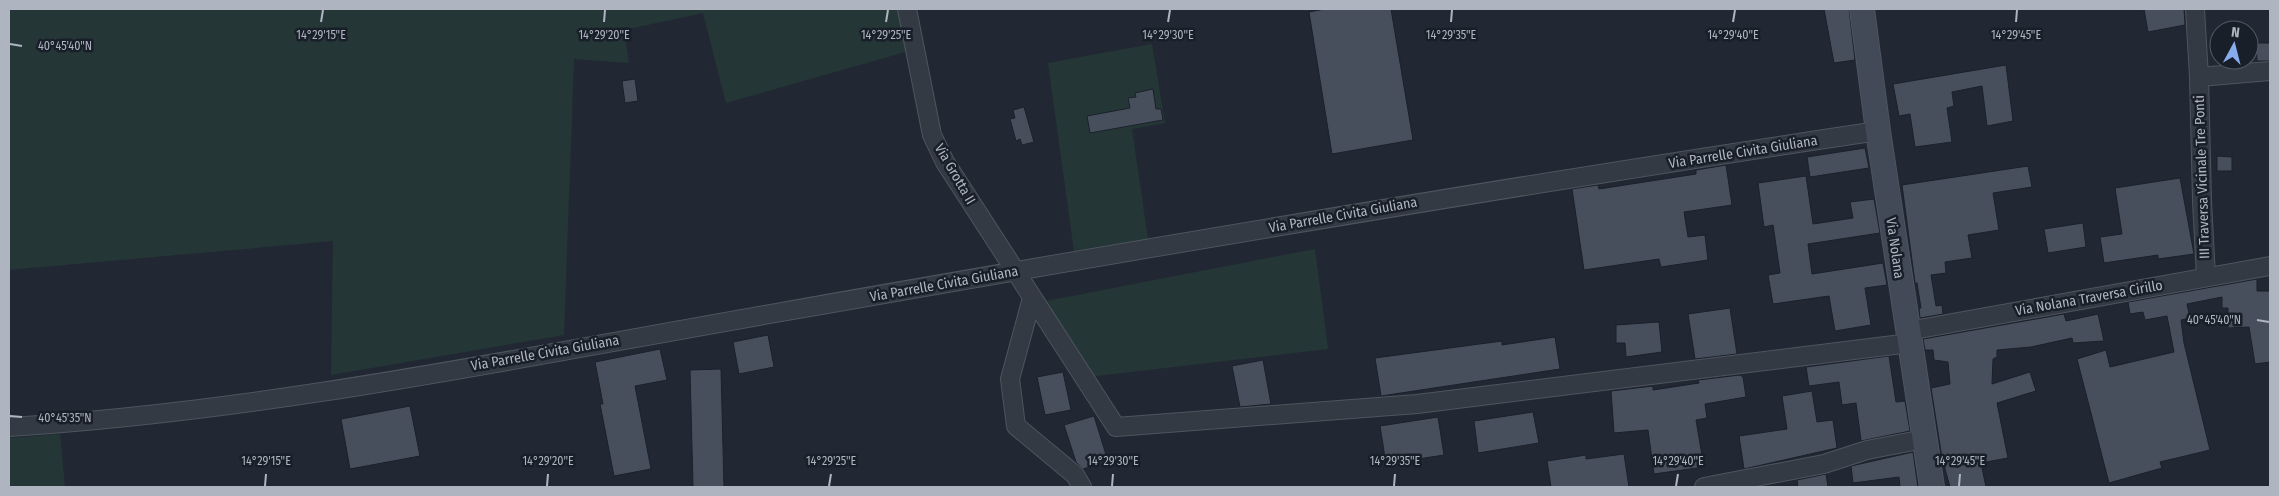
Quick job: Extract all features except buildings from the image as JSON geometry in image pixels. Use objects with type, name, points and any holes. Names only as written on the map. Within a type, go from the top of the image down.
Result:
[{"type":"street","name":"Via Grotta II","points":[[907,9],[932,135],[946,162],[1032,298]]},
{"type":"street","name":"Via Nolana","points":[[1862,9],[1878,131],[1932,487]]},
{"type":"street","name":"III Traversa Vicinale Tre Ponti","points":[[2195,9],[2206,277]]},
{"type":"street","name":"III Traversa Vicinale Tre Ponti","points":[[2199,77],[2270,72]]},
{"type":"street","name":"Via Parrelle Civita Giuliana","points":[[9,427],[152,416],[417,375],[1404,204],[1878,131]]},
{"type":"street","name":"Via Nolana Traversa Cirillo","points":[[1032,298],[1116,427],[1417,404],[1909,337],[2206,277],[2270,266]]},
{"type":"street","points":[[1032,298],[1010,379],[1016,426],[1075,474],[1082,487]]},
{"type":"street","points":[[1704,487],[1824,464],[1867,450],[1924,440]]},
{"type":"shaded area","points":[[9,9],[901,9],[909,51],[726,103],[703,13],[624,30],[629,63],[574,59],[564,335],[331,375],[333,241],[9,270]]},
{"type":"shaded area","points":[[1152,44],[1165,123],[1132,129],[1148,239],[1074,251],[1048,63]]},
{"type":"shaded area","points":[[1315,249],[1328,349],[1088,377],[1041,302]]},
{"type":"shaded area","points":[[60,434],[65,487],[9,487],[9,438]]}]
